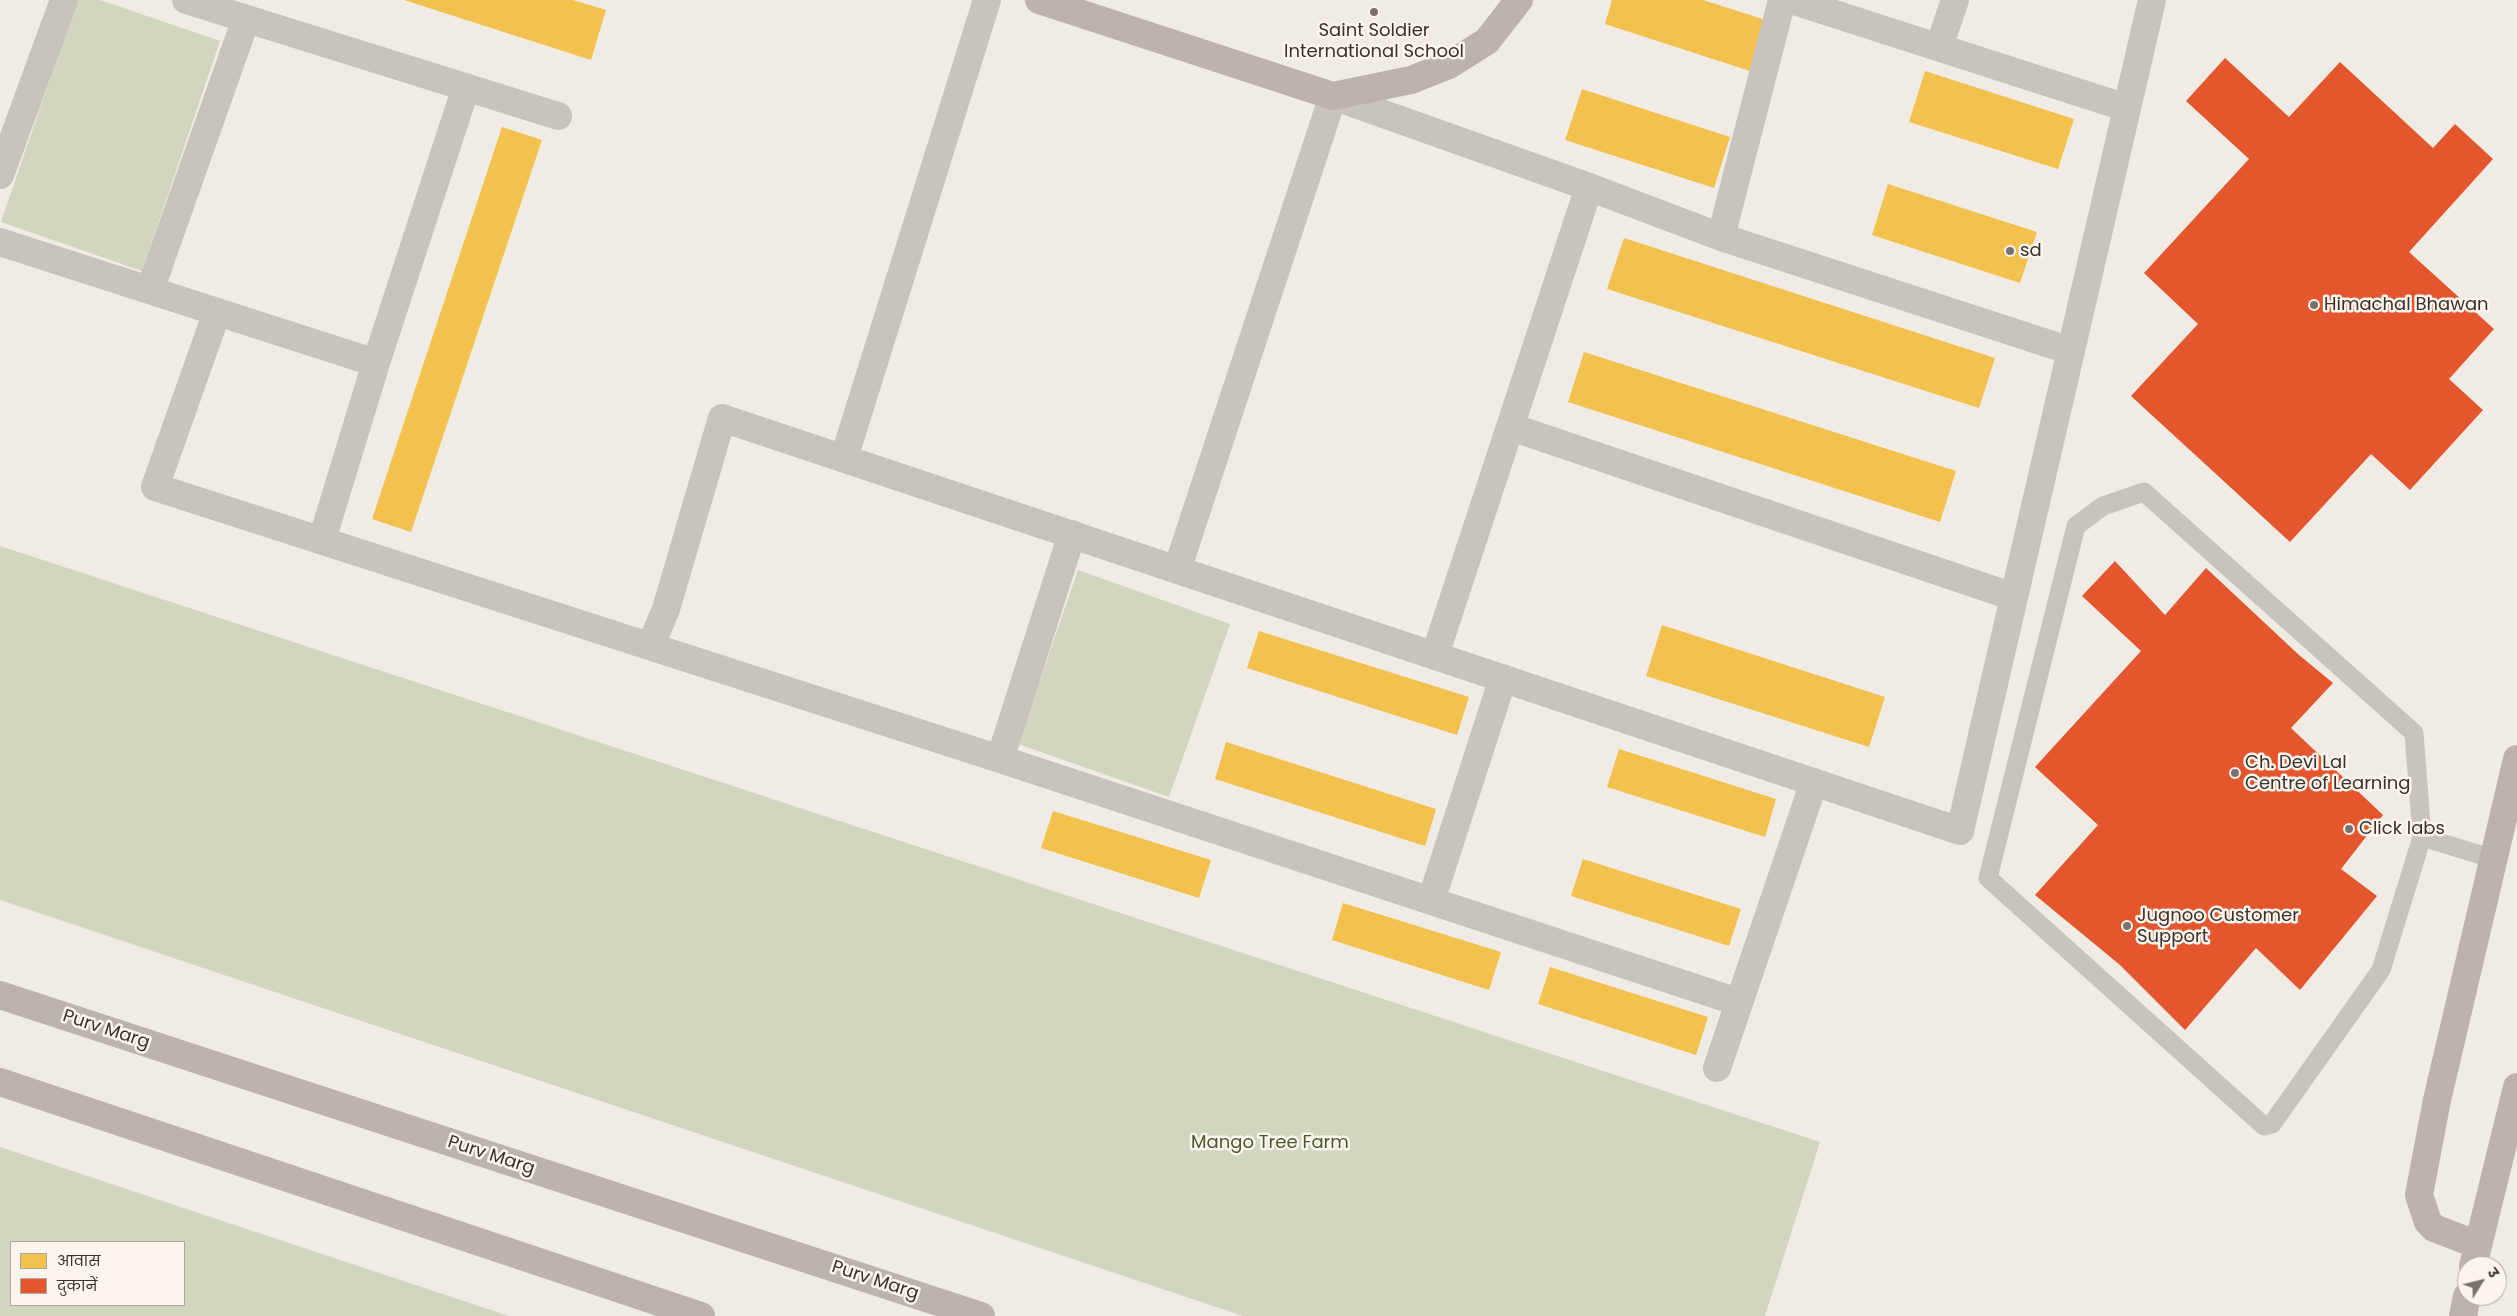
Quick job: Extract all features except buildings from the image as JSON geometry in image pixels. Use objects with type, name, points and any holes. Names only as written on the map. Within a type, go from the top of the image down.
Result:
[{"type":"main road","points":[[1039,0],[1334,96],[1411,80],[1449,66],[1488,41],[1519,0]]},
{"type":"main road","points":[[2517,759],[2437,1100],[2419,1195],[2428,1222],[2476,1256],[2517,1087]]},
{"type":"main road","name":"Purv Marg","points":[[0,995],[981,1316]]},
{"type":"main road","points":[[0,1082],[701,1316]]},
{"type":"main road","points":[[0,1097],[54,1100]]},
{"type":"street","points":[[0,175],[64,0]]},
{"type":"street","points":[[186,0],[558,116]]},
{"type":"street","points":[[844,458],[987,0]]},
{"type":"street","points":[[1721,237],[1782,0]]},
{"type":"street","points":[[1791,0],[2127,108]]},
{"type":"street","points":[[1939,47],[1955,0]]},
{"type":"street","points":[[651,645],[666,609],[722,418],[1960,831],[2152,0]]},
{"type":"street","points":[[150,290],[246,19]]},
{"type":"street","points":[[322,540],[376,363],[466,88]]},
{"type":"street","points":[[1177,570],[1334,96],[1589,186],[1721,237],[2071,351]]},
{"type":"street","points":[[1435,655],[1589,186]]},
{"type":"street","points":[[0,242],[376,363]]},
{"type":"street","points":[[217,312],[155,487],[651,645],[1738,1002]]},
{"type":"street","points":[[1511,427],[2014,597]]},
{"type":"street","points":[[1000,759],[1072,534]]},
{"type":"street","points":[[1431,901],[1503,678]]},
{"type":"street","points":[[1717,1068],[1814,782]]},
{"type":"lane","points":[[2144,492],[2414,733],[2422,837],[2381,970],[2272,1124],[2264,1126],[1988,878],[2076,526],[2104,506],[2144,492]]},
{"type":"lane","points":[[2422,837],[2494,859]]},
{"type":"green space","points":[[77,0],[100,0],[220,41],[142,271],[1,222]]},
{"type":"green space","name":"Mango Tree Farm","points":[[0,546],[1820,1142],[1765,1316],[1243,1316],[0,900]]},
{"type":"green space","points":[[1078,570],[1230,624],[1169,797],[1018,744]]},
{"type":"green space","points":[[0,1147],[509,1316],[0,1316]]},
{"type":"place","name":"Saint Soldier International School","points":[[1374,12]]},
{"type":"place","name":"sd","points":[[2010,251]]},
{"type":"place","name":"Himachal Bhawan","points":[[2314,305]]},
{"type":"place","name":"Ch. Devi Lal Centre of Learning","points":[[2235,773]]},
{"type":"place","name":"Click labs","points":[[2349,829]]},
{"type":"place","name":"Jugnoo Customer Support","points":[[2127,926]]}]
